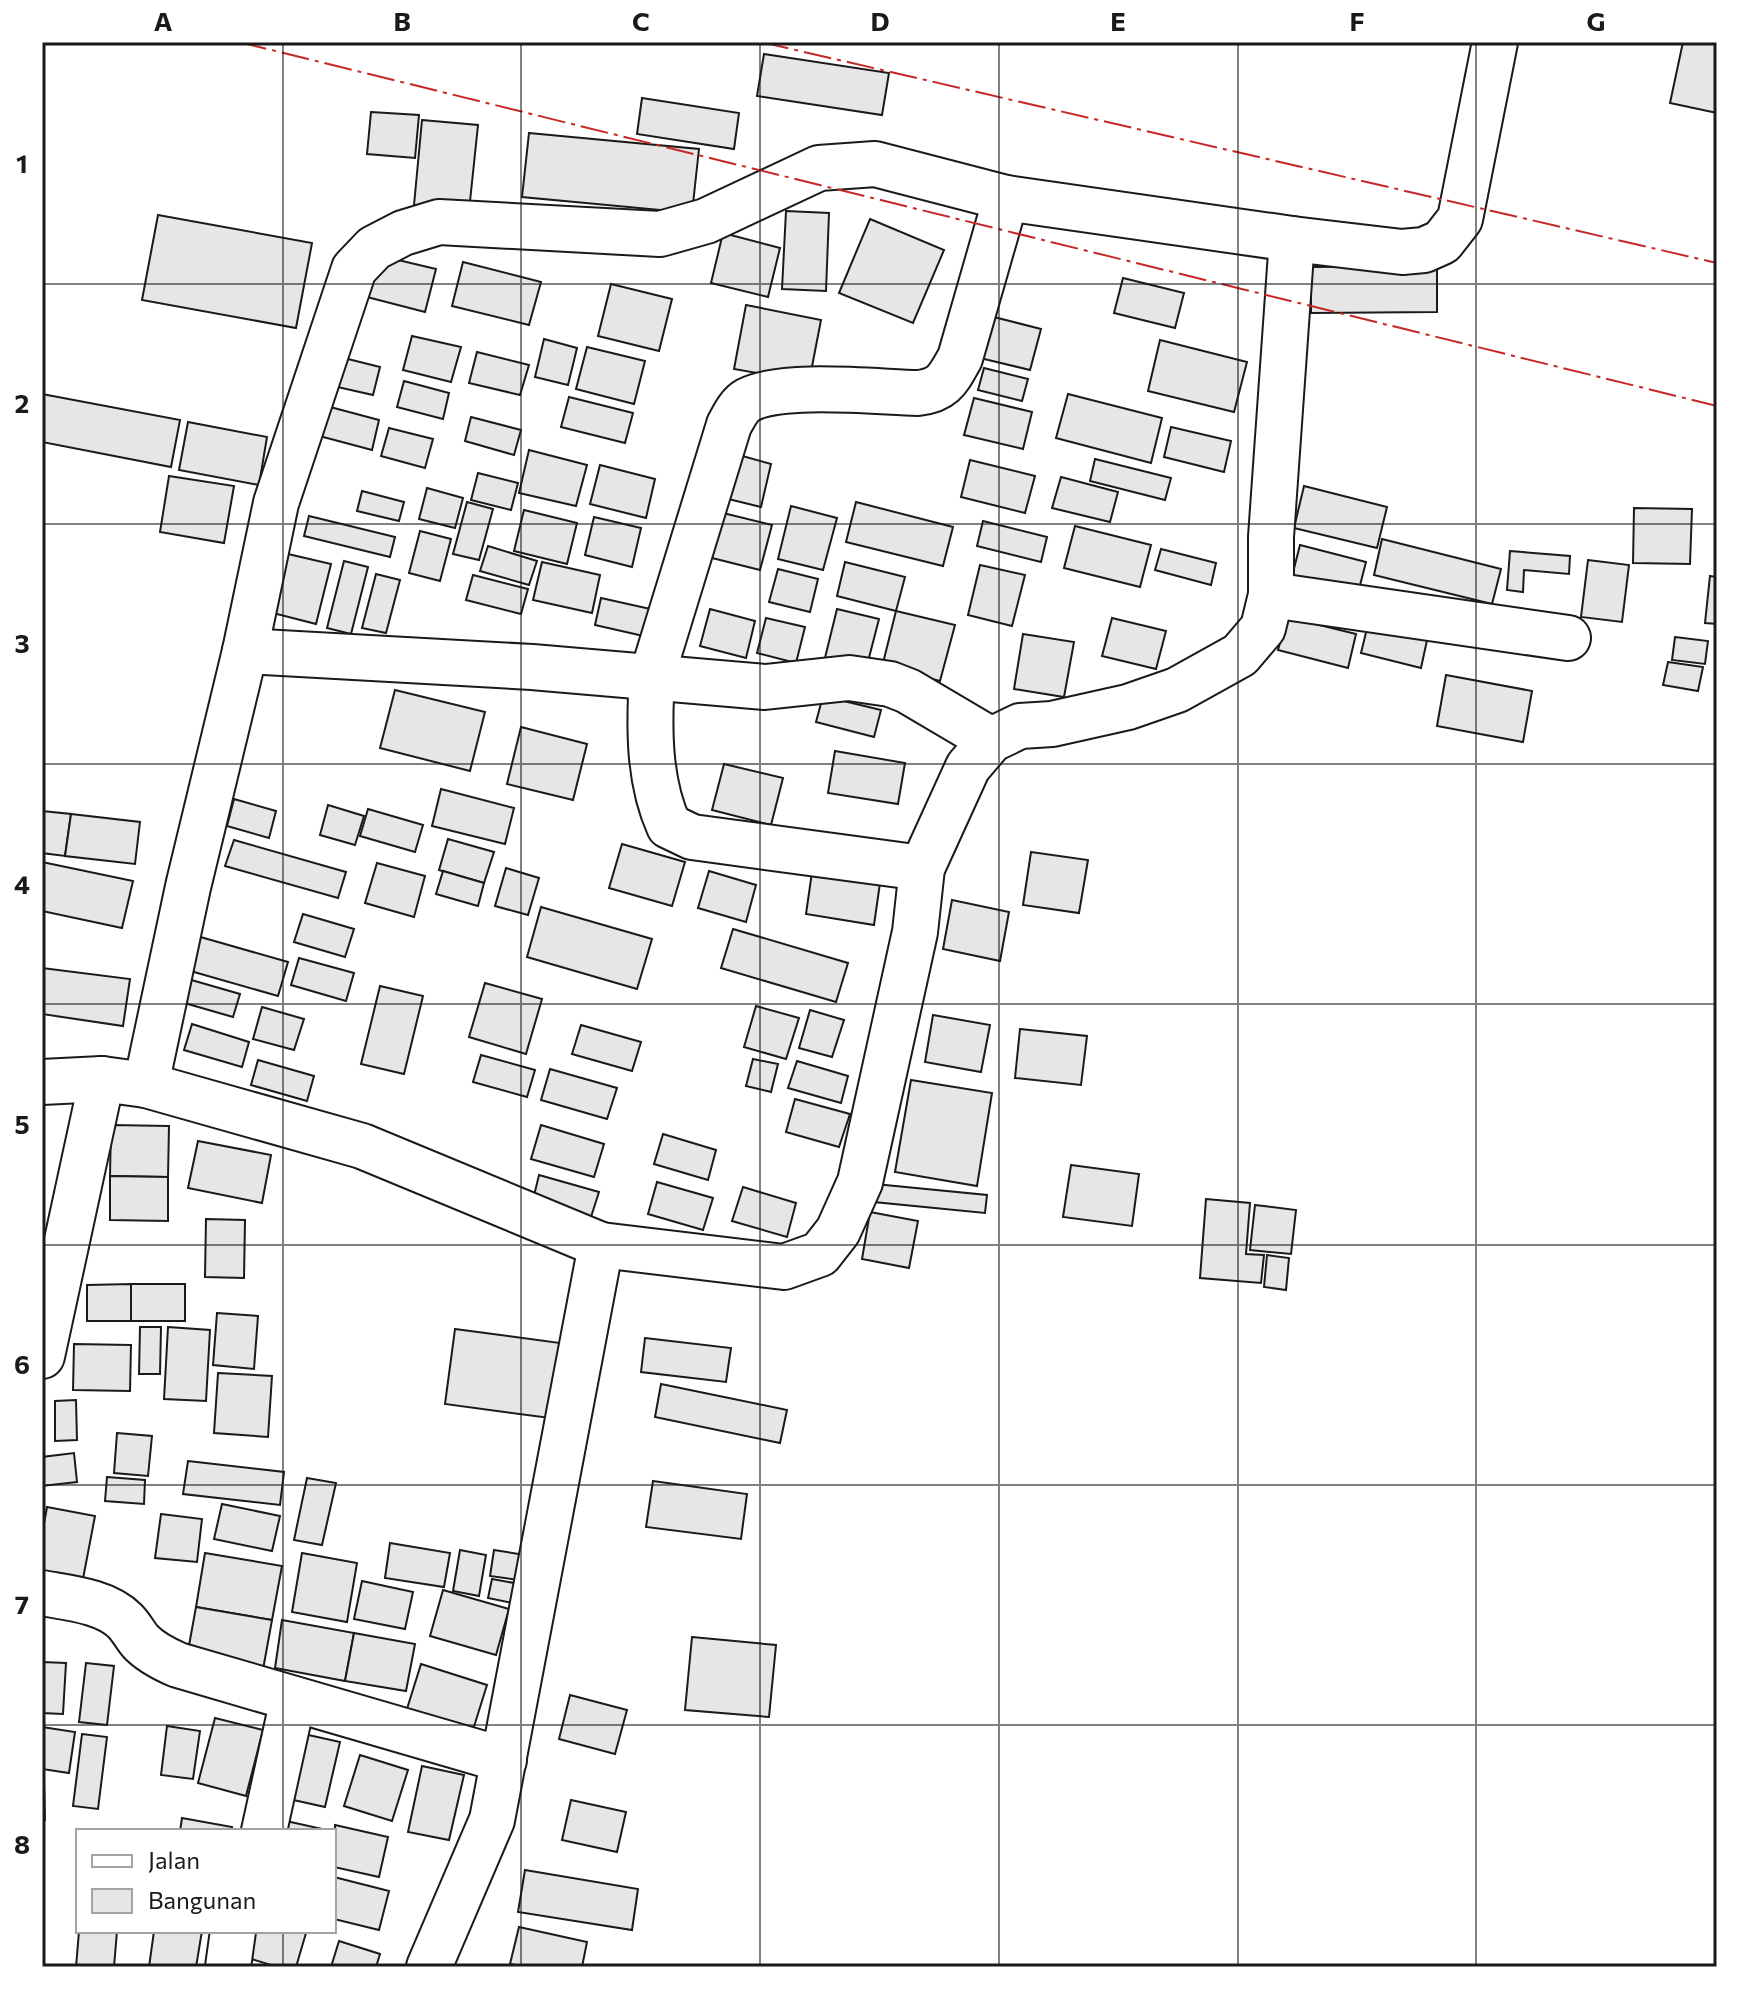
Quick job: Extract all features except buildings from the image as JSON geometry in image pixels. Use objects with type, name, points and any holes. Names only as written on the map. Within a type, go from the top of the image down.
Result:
[{"type":"street","points":[[146,1085],[276,503],[354,269],[374,248],[403,233],[439,222],[660,234],[706,221],[819,168],[875,164],[1006,198],[1292,239],[1402,252],[1424,250],[1442,242],[1460,219],[1495,42]]},
{"type":"street","points":[[922,868],[692,837],[669,826],[657,801],[650,710],[652,676],[729,425],[744,402],[768,392],[935,391],[948,379],[960,358],[1006,198]]},
{"type":"street","points":[[42,1082],[102,1079],[146,1085],[362,1146],[601,1245],[784,1267],[820,1254],[838,1231],[860,1182],[915,932],[922,868],[968,767],[991,740],[1020,726],[1052,724],[1128,707],[1177,690],[1240,655],[1263,628],[1271,595],[1271,537],[1292,239]]},
{"type":"street","points":[[1271,595],[1568,638]]},
{"type":"street","points":[[245,651],[652,676],[765,687],[829,679],[871,681],[908,691],[991,740]]},
{"type":"street","points":[[42,1356],[102,1079]]},
{"type":"street","points":[[429,1967],[492,1820],[601,1245]]},
{"type":"street","points":[[42,1593],[104,1608],[125,1620],[141,1643],[178,1665],[504,1760]]},
{"type":"street","points":[[264,1829],[293,1699]]},
{"type":"street","points":[[228,1967],[233,1933]]},
{"type":"power","points":[[239,42],[1717,406]]},
{"type":"power","points":[[761,42],[1717,263]]}]
